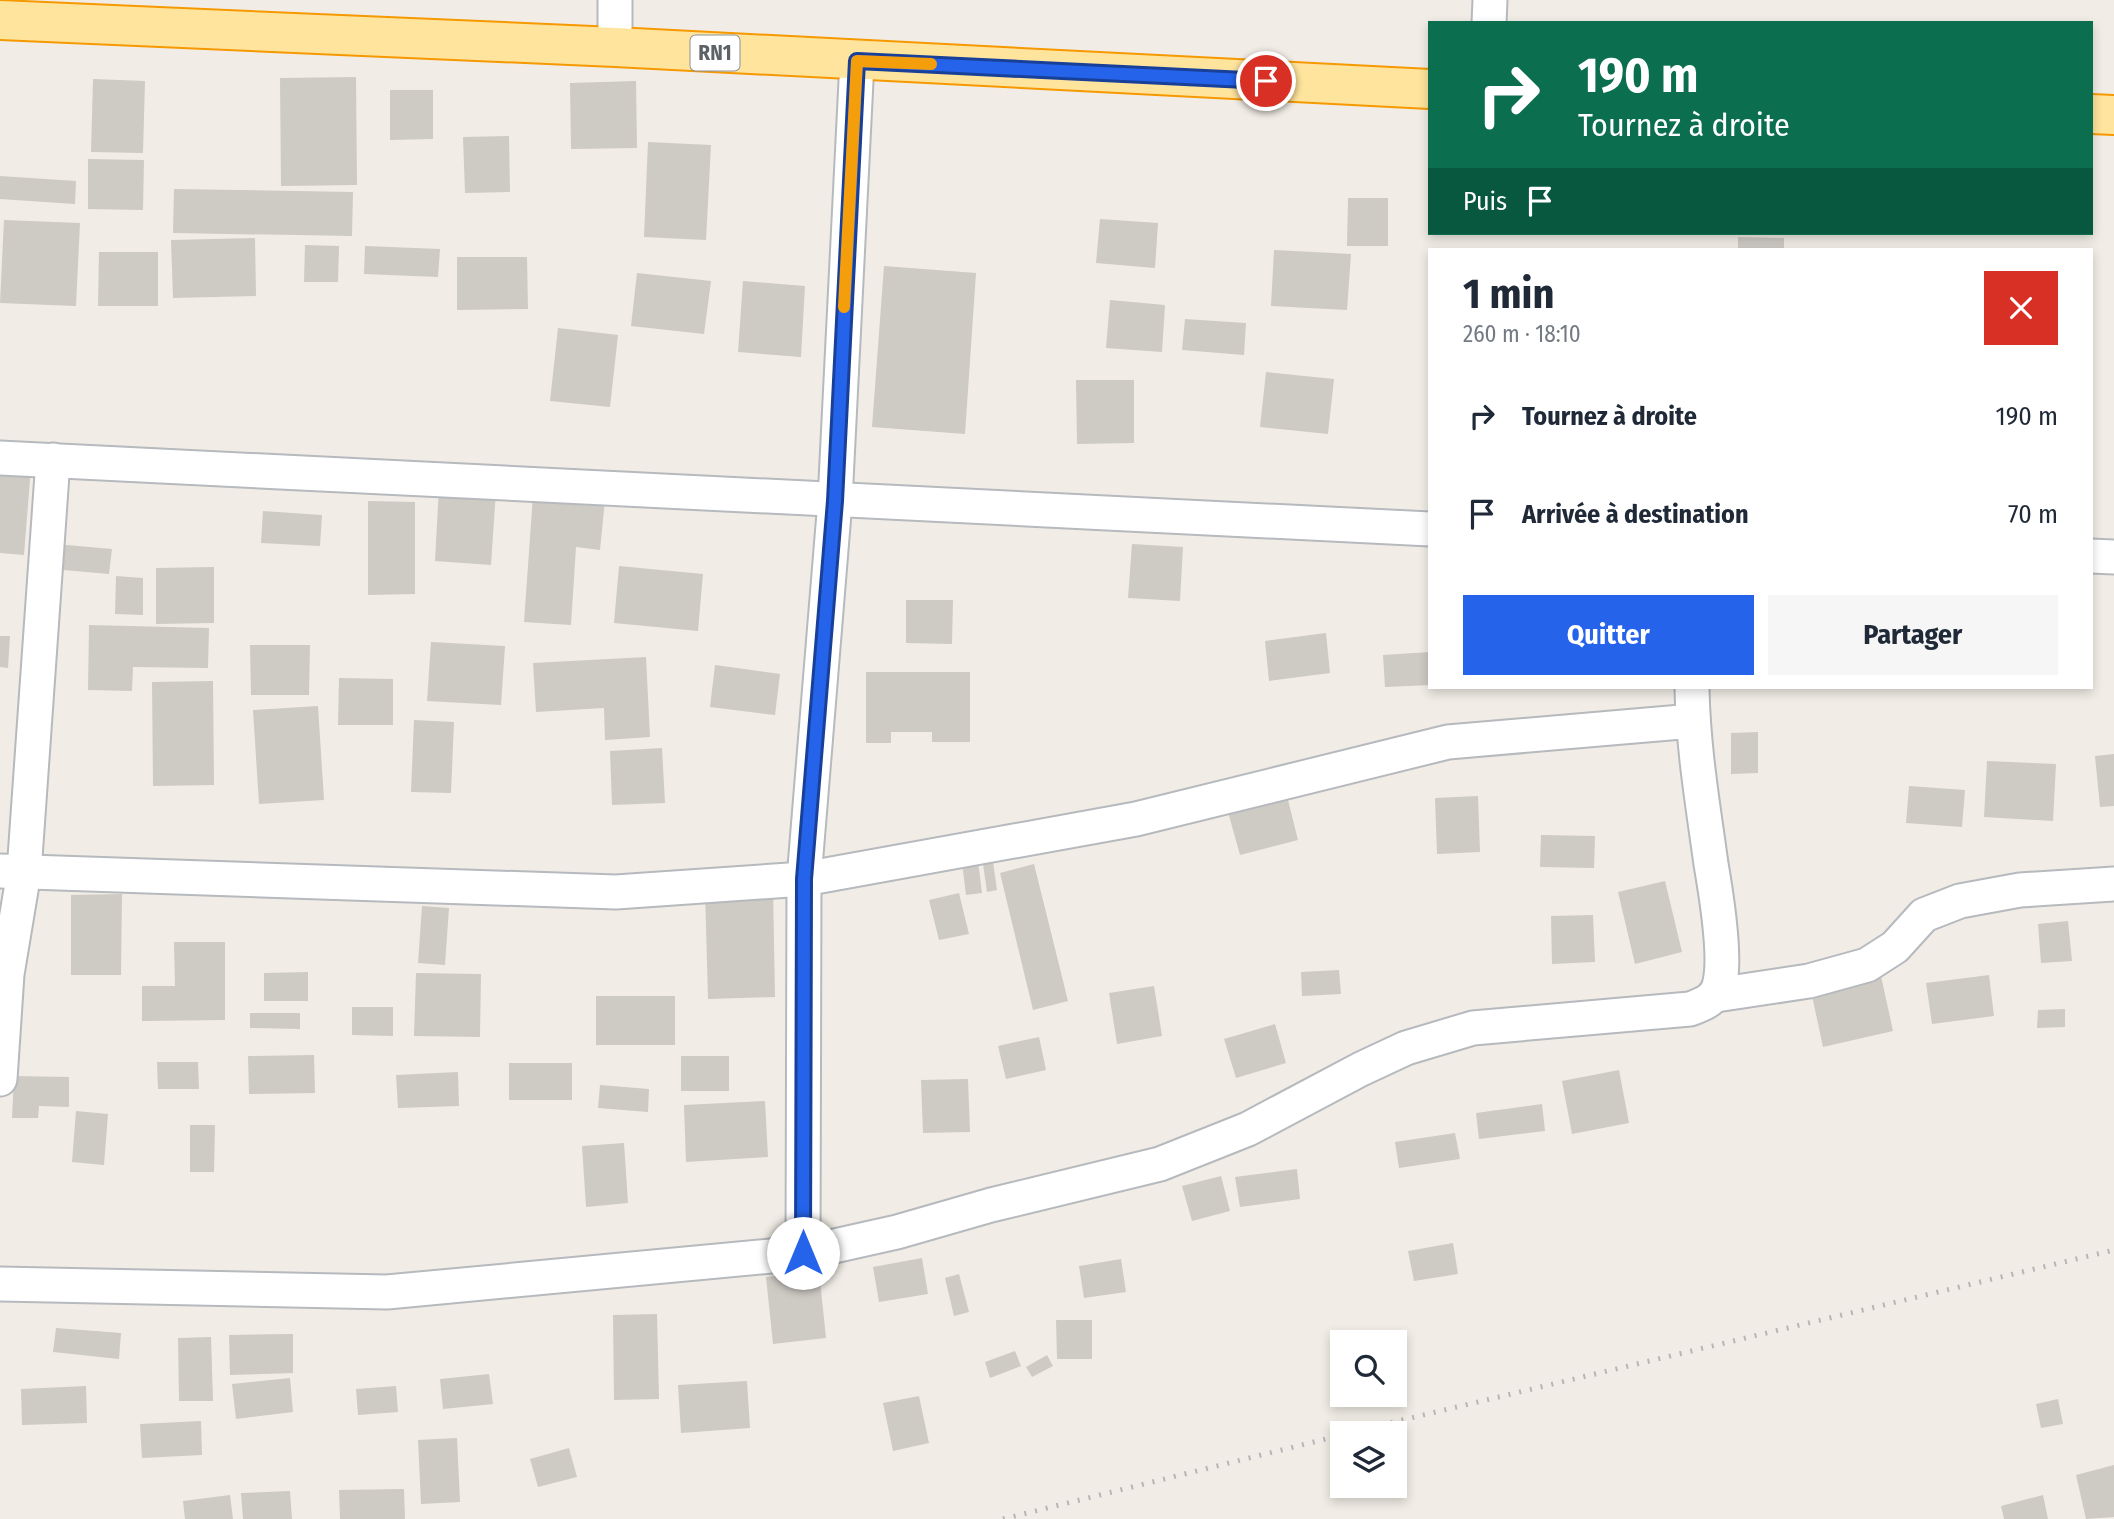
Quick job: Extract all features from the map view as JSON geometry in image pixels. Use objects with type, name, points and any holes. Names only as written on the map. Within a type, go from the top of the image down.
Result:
[{"type":"highway","name":"RN1","points":[[0,20],[615,47],[1428,89]]},
{"type":"highway","points":[[2093,114],[2114,115]]},
{"type":"street","points":[[615,0],[615,47]]},
{"type":"street","points":[[1489,21],[1490,0]]},
{"type":"street","points":[[803,1253],[804,879],[835,501],[857,61]]},
{"type":"street","points":[[0,458],[835,501],[1428,528]]},
{"type":"street","points":[[0,1079],[12,872],[53,460]]},
{"type":"street","points":[[2093,556],[2114,557]]},
{"type":"street","points":[[1692,689],[1693,721],[1717,904],[1721,981],[1716,995]]},
{"type":"street","points":[[12,872],[616,892],[804,879],[1136,819],[1448,742],[1693,721]]},
{"type":"street","points":[[0,1284],[387,1292],[803,1253],[897,1232],[991,1205],[1160,1164],[1248,1129],[1406,1048],[1473,1028],[1690,1009],[1705,1004],[1716,995],[1809,981],[1867,965],[1895,947],[1924,915],[1960,901],[2020,890],[2114,884]]},
{"type":"building","points":[[356,77],[357,185],[281,186],[280,78]]},
{"type":"building","points":[[93,79],[145,81],[143,153],[91,152]]},
{"type":"building","points":[[636,81],[637,148],[571,149],[570,83]]},
{"type":"building","points":[[390,90],[433,90],[433,139],[390,140]]},
{"type":"building","points":[[509,136],[510,192],[465,193],[463,137]]},
{"type":"building","points":[[648,142],[711,145],[706,240],[644,237]]},
{"type":"building","points":[[88,159],[144,160],[143,210],[88,209]]},
{"type":"building","points":[[0,176],[76,181],[75,204],[0,199]]},
{"type":"building","points":[[174,189],[353,192],[352,236],[173,233]]},
{"type":"building","points":[[1348,198],[1388,198],[1388,246],[1347,246]]},
{"type":"building","points":[[1100,219],[1158,223],[1155,268],[1096,263]]},
{"type":"building","points":[[4,220],[80,223],[76,306],[0,303]]},
{"type":"building","points":[[1738,237],[1784,238],[1784,248],[1738,248]]},
{"type":"building","points":[[255,238],[256,296],[173,298],[171,240]]},
{"type":"building","points":[[305,245],[339,246],[338,282],[304,282]]},
{"type":"building","points":[[365,246],[440,249],[438,277],[364,274]]},
{"type":"building","points":[[1274,250],[1351,254],[1347,310],[1271,306]]},
{"type":"building","points":[[99,252],[158,252],[158,306],[98,306]]},
{"type":"building","points":[[457,257],[527,257],[528,309],[457,310]]},
{"type":"building","points":[[884,266],[976,273],[965,434],[872,427]]},
{"type":"building","points":[[637,273],[711,281],[704,334],[631,326]]},
{"type":"building","points":[[743,281],[805,286],[801,357],[738,352]]},
{"type":"building","points":[[1110,300],[1165,305],[1162,352],[1106,348]]},
{"type":"building","points":[[1185,319],[1246,323],[1244,355],[1182,350]]},
{"type":"building","points":[[558,328],[618,335],[610,407],[550,401]]},
{"type":"building","points":[[1266,372],[1334,379],[1328,434],[1260,427]]},
{"type":"building","points":[[1076,380],[1134,380],[1134,443],[1077,444]]},
{"type":"building","points":[[0,464],[31,467],[24,555],[0,553]]},
{"type":"building","points":[[439,487],[496,491],[491,565],[435,561]]},
{"type":"building","points":[[533,495],[605,500],[600,550],[576,547],[571,625],[524,622]]},
{"type":"building","points":[[368,501],[415,502],[415,594],[368,595]]},
{"type":"building","points":[[263,511],[322,515],[320,546],[261,543]]},
{"type":"building","points":[[55,544],[112,549],[109,574],[52,569]]},
{"type":"building","points":[[1132,544],[1183,547],[1180,601],[1128,598]]},
{"type":"building","points":[[619,566],[703,574],[698,631],[614,623]]},
{"type":"building","points":[[214,567],[214,623],[156,624],[156,568]]},
{"type":"building","points":[[116,576],[143,578],[143,615],[115,614]]},
{"type":"building","points":[[906,600],[953,600],[952,644],[906,643]]},
{"type":"building","points":[[89,625],[209,628],[208,668],[133,667],[132,691],[88,690]]},
{"type":"building","points":[[1326,633],[1330,673],[1269,681],[1265,641]]},
{"type":"building","points":[[0,636],[10,636],[8,668],[0,667]]},
{"type":"building","points":[[431,642],[505,646],[501,705],[427,701]]},
{"type":"building","points":[[250,645],[310,645],[309,695],[251,695]]},
{"type":"building","points":[[1428,652],[1428,685],[1385,687],[1383,655]]},
{"type":"building","points":[[646,657],[650,737],[605,740],[604,708],[536,712],[533,663]]},
{"type":"building","points":[[715,665],[780,674],[775,715],[710,707]]},
{"type":"building","points":[[866,672],[970,672],[970,742],[932,742],[932,732],[891,732],[891,743],[866,743]]},
{"type":"building","points":[[339,678],[393,679],[393,725],[338,725]]},
{"type":"building","points":[[213,681],[214,785],[153,786],[152,682]]},
{"type":"building","points":[[318,706],[324,800],[259,804],[253,710]]},
{"type":"building","points":[[414,720],[454,722],[451,793],[411,792]]},
{"type":"building","points":[[1758,732],[1758,773],[1731,774],[1731,733]]},
{"type":"building","points":[[662,748],[665,803],[612,805],[610,751]]},
{"type":"building","points":[[2114,754],[2114,806],[2100,807],[2095,756]]},
{"type":"building","points":[[1987,761],[2056,764],[2053,821],[1984,817]]},
{"type":"building","points":[[1909,786],[1965,790],[1962,827],[1906,823]]},
{"type":"building","points":[[1287,796],[1298,840],[1240,855],[1228,812]]},
{"type":"building","points":[[1478,796],[1480,852],[1437,854],[1435,798]]},
{"type":"building","points":[[1541,835],[1595,836],[1594,868],[1540,867]]},
{"type":"building","points":[[978,861],[982,893],[966,895],[962,863]]},
{"type":"building","points":[[993,862],[997,890],[987,892],[983,864]]},
{"type":"building","points":[[1034,864],[1068,1001],[1033,1010],[1000,873]]},
{"type":"building","points":[[1665,881],[1682,952],[1635,964],[1618,892]]},
{"type":"building","points":[[773,888],[775,997],[708,999],[705,890]]},
{"type":"building","points":[[959,893],[969,934],[939,940],[929,900]]},
{"type":"building","points":[[122,894],[121,975],[71,975],[71,895]]},
{"type":"building","points":[[422,906],[449,908],[445,965],[418,963]]},
{"type":"building","points":[[1593,915],[1595,962],[1552,964],[1551,916]]},
{"type":"building","points":[[2068,921],[2072,961],[2041,963],[2038,924]]},
{"type":"building","points":[[174,942],[225,942],[225,1020],[142,1021],[142,986],[175,986]]},
{"type":"building","points":[[1339,970],[1341,994],[1302,996],[1301,972]]},
{"type":"building","points":[[308,972],[308,1001],[264,1001],[264,973]]},
{"type":"building","points":[[416,973],[481,974],[480,1037],[414,1036]]},
{"type":"building","points":[[1989,975],[1994,1016],[1932,1024],[1926,983]]},
{"type":"building","points":[[1881,976],[1893,1031],[1823,1047],[1811,991]]},
{"type":"building","points":[[1154,986],[1162,1036],[1117,1044],[1109,993]]},
{"type":"building","points":[[596,996],[675,996],[675,1045],[596,1045]]},
{"type":"building","points":[[352,1007],[393,1007],[393,1036],[352,1035]]},
{"type":"building","points":[[2065,1009],[2065,1027],[2037,1028],[2038,1010]]},
{"type":"building","points":[[250,1013],[300,1013],[300,1029],[250,1028]]},
{"type":"building","points":[[1275,1024],[1286,1063],[1236,1078],[1224,1039]]},
{"type":"building","points":[[1039,1037],[1046,1070],[1006,1079],[998,1046]]},
{"type":"building","points":[[314,1055],[315,1093],[249,1094],[248,1056]]},
{"type":"building","points":[[681,1056],[729,1056],[729,1091],[681,1091]]},
{"type":"building","points":[[157,1062],[198,1062],[199,1089],[158,1089]]},
{"type":"building","points":[[509,1063],[572,1063],[572,1100],[509,1100]]},
{"type":"building","points":[[1619,1070],[1629,1123],[1572,1134],[1562,1081]]},
{"type":"building","points":[[458,1072],[459,1106],[398,1108],[396,1075]]},
{"type":"building","points":[[14,1076],[69,1077],[69,1107],[39,1106],[38,1118],[12,1118]]},
{"type":"building","points":[[968,1079],[970,1132],[923,1133],[921,1080]]},
{"type":"building","points":[[600,1085],[649,1089],[648,1112],[598,1108]]},
{"type":"building","points":[[765,1101],[768,1157],[686,1162],[684,1105]]},
{"type":"building","points":[[1542,1104],[1545,1131],[1479,1139],[1476,1113]]},
{"type":"building","points":[[76,1111],[108,1114],[104,1165],[72,1162]]},
{"type":"building","points":[[190,1125],[215,1125],[214,1172],[190,1172]]},
{"type":"building","points":[[1455,1133],[1460,1159],[1399,1168],[1395,1142]]},
{"type":"building","points":[[624,1143],[628,1203],[586,1207],[582,1146]]},
{"type":"building","points":[[1297,1169],[1300,1199],[1240,1207],[1235,1177]]},
{"type":"building","points":[[1221,1176],[1230,1211],[1192,1221],[1182,1186]]},
{"type":"building","points":[[1453,1243],[1458,1274],[1414,1281],[1408,1251]]},
{"type":"building","points":[[922,1258],[928,1294],[879,1302],[873,1267]]},
{"type":"building","points":[[1121,1259],[1126,1292],[1084,1298],[1079,1266]]},
{"type":"building","points":[[819,1271],[826,1338],[773,1344],[766,1277]]},
{"type":"building","points":[[959,1274],[969,1312],[954,1316],[945,1278]]},
{"type":"building","points":[[657,1314],[659,1399],[614,1400],[613,1315]]},
{"type":"building","points":[[1056,1320],[1092,1320],[1092,1359],[1057,1359]]},
{"type":"building","points":[[56,1328],[121,1333],[119,1359],[53,1352]]},
{"type":"building","points":[[293,1334],[293,1373],[230,1375],[229,1335]]},
{"type":"building","points":[[211,1337],[213,1401],[179,1401],[178,1338]]},
{"type":"building","points":[[1015,1351],[1021,1366],[990,1378],[985,1362]]},
{"type":"building","points":[[1047,1355],[1053,1366],[1032,1377],[1026,1367]]},
{"type":"building","points":[[489,1374],[493,1404],[443,1409],[440,1379]]},
{"type":"building","points":[[290,1378],[293,1412],[236,1419],[232,1384]]},
{"type":"building","points":[[747,1381],[750,1428],[681,1433],[678,1385]]},
{"type":"building","points":[[86,1386],[87,1423],[22,1425],[21,1389]]},
{"type":"building","points":[[396,1386],[398,1412],[358,1415],[356,1389]]},
{"type":"building","points":[[919,1396],[929,1443],[893,1451],[883,1403]]},
{"type":"building","points":[[2058,1399],[2063,1424],[2041,1428],[2036,1404]]},
{"type":"building","points":[[201,1421],[202,1455],[142,1458],[140,1424]]},
{"type":"building","points":[[457,1438],[460,1502],[421,1504],[418,1440]]},
{"type":"building","points":[[569,1448],[577,1477],[538,1487],[530,1459]]},
{"type":"building","points":[[2114,1465],[2114,1517],[2086,1519],[2076,1475]]},
{"type":"building","points":[[404,1489],[405,1519],[340,1519],[339,1490]]},
{"type":"building","points":[[290,1491],[292,1519],[243,1519],[241,1493]]},
{"type":"building","points":[[230,1495],[233,1519],[185,1519],[183,1501]]},
{"type":"building","points":[[2043,1495],[2048,1519],[2004,1519],[2001,1506]]},
{"type":"railway","points":[[1398,1421],[2114,1250]]},
{"type":"railway","points":[[1003,1519],[1330,1438]]},
{"type":"slow traffic","points":[[844,307],[857,61],[931,64]]},
{"type":"route","points":[[803,1253],[804,879],[835,501],[857,61],[1266,81]]}]
